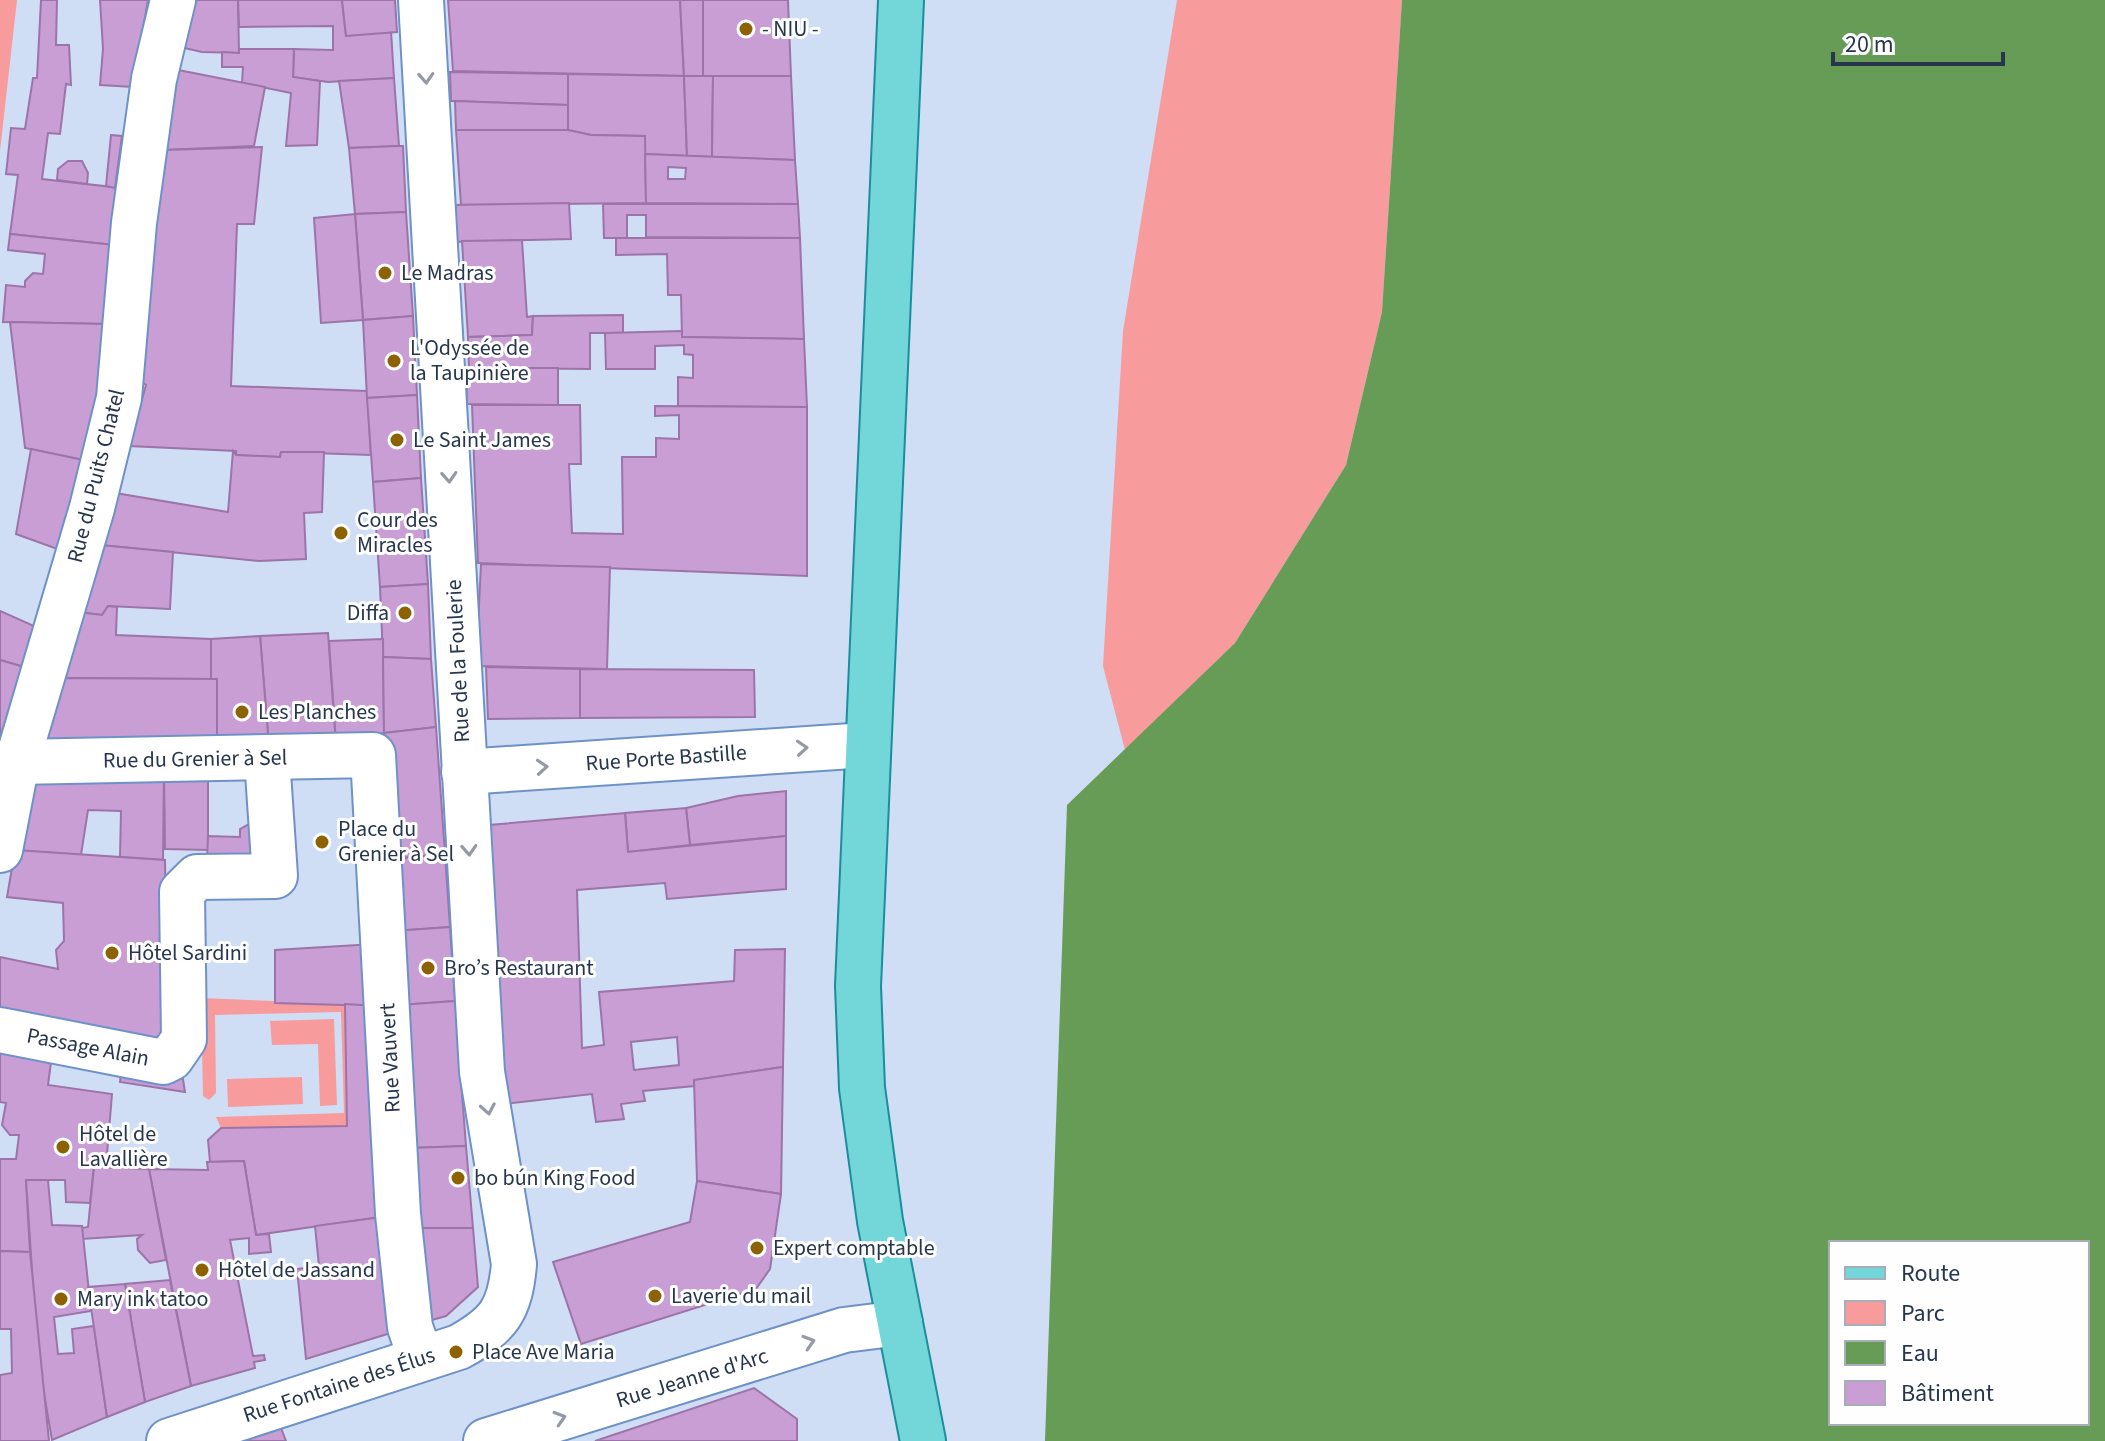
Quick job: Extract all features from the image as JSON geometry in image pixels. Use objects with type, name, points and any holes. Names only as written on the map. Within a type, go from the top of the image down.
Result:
[{"type":"main road","points":[[901,0],[858,986],[862,1088],[880,1221],[923,1441]]},
{"type":"street","name":"Rue du Puits Chatel","points":[[0,850],[17,762],[92,508],[119,398],[134,223],[154,79],[173,0]]},
{"type":"street","name":"Rue de la Foulerie","points":[[421,0],[482,1072],[514,1264],[512,1294],[501,1316]]},
{"type":"street","name":"Rue Porte Bastille","points":[[464,772],[867,745]]},
{"type":"street","name":"Rue du Grenier à Sel","points":[[17,762],[373,755]]},
{"type":"street","name":"Rue Vauvert","points":[[373,755],[398,1214],[410,1327],[421,1359]]},
{"type":"street","name":"Passage Alain","points":[[0,1030],[163,1062],[171,1058],[184,1039],[182,892],[186,885],[197,877],[275,876],[267,758]]},
{"type":"street","name":"Rue Fontaine des Élus","points":[[169,1441],[421,1359],[483,1334],[501,1316]]},
{"type":"street","name":"Rue Jeanne d'Arc","points":[[486,1441],[844,1330],[900,1323]]},
{"type":"green space","points":[[0,0],[17,0],[0,151]]},
{"type":"green space","points":[[1177,0],[1402,0],[1382,312],[1346,465],[1235,643],[1125,750],[1103,666],[1123,331]]},
{"type":"green space","points":[[201,998],[345,1004],[347,1126],[221,1128],[216,1117],[344,1113],[341,1012],[215,1015],[216,1093],[209,1100],[203,1096]]},
{"type":"green space","points":[[334,1019],[337,1105],[320,1106],[318,1044],[272,1045],[270,1021]]},
{"type":"green space","points":[[302,1077],[303,1104],[228,1107],[227,1079]]},
{"type":"water","points":[[1402,0],[2105,0],[2105,1441],[1045,1441],[1067,805],[1235,643],[1346,465],[1382,312]]},
{"type":"building","points":[[41,0],[57,0],[56,45],[69,45],[71,85],[66,84],[60,134],[48,133],[42,179],[121,188],[114,245],[10,234],[18,175],[6,174],[11,128],[25,129],[33,78],[37,78]]},
{"type":"building","points":[[100,0],[148,0],[133,87],[100,85],[103,49]]},
{"type":"building","points":[[195,0],[238,0],[239,53],[202,52],[180,47]]},
{"type":"building","points":[[238,0],[342,0],[346,36],[391,31],[394,78],[328,82],[293,77],[294,49],[333,50],[333,26],[239,27]]},
{"type":"building","points":[[342,0],[395,0],[397,32],[346,36]]},
{"type":"building","points":[[448,0],[680,0],[684,76],[453,71]]},
{"type":"building","points":[[680,0],[703,0],[703,76],[684,76]]},
{"type":"building","name":"‑ NIU ‑","points":[[703,0],[788,0],[791,76],[703,76]]},
{"type":"building","points":[[239,49],[294,49],[293,77],[320,81],[317,145],[286,146],[291,93],[242,83],[243,67],[222,67],[222,52],[239,53]]},
{"type":"building","points":[[173,69],[265,87],[254,146],[164,150]]},
{"type":"building","points":[[450,72],[568,74],[568,105],[451,101]]},
{"type":"building","points":[[568,74],[684,76],[687,156],[645,154],[645,136],[591,135],[568,130]]},
{"type":"building","points":[[684,76],[713,76],[712,157],[687,156]]},
{"type":"building","points":[[713,76],[791,76],[795,160],[712,157]]},
{"type":"building","points":[[394,78],[399,146],[349,148],[339,81]]},
{"type":"building","points":[[455,101],[568,105],[568,130],[456,130]]},
{"type":"building","points":[[456,130],[568,130],[591,135],[645,136],[646,203],[461,205]]},
{"type":"building","points":[[111,135],[122,136],[115,188],[106,186]]},
{"type":"building","points":[[403,146],[406,212],[355,214],[349,148]]},
{"type":"building","points":[[262,147],[254,224],[237,224],[231,386],[367,391],[371,455],[281,452],[280,457],[236,455],[236,451],[129,446],[146,385],[139,380],[164,150]]},
{"type":"building","points":[[645,154],[795,160],[798,204],[646,203]],"holes":[[[668,167],[686,168],[685,179],[668,179]]]},
{"type":"building","points":[[68,161],[82,161],[88,173],[87,184],[57,180],[58,169]]},
{"type":"building","points":[[569,203],[571,239],[453,242],[452,205]]},
{"type":"building","points":[[603,204],[798,204],[800,238],[646,237],[646,215],[627,215],[627,238],[604,238]]},
{"type":"building","name":"Le Madras","points":[[406,212],[413,316],[363,320],[355,214]]},
{"type":"building","points":[[355,214],[363,320],[321,323],[314,218]]},
{"type":"building","points":[[10,234],[114,245],[106,324],[3,322],[6,285],[25,287],[25,281],[33,273],[43,274],[45,254],[8,250]]},
{"type":"building","points":[[616,238],[800,238],[804,339],[682,337],[681,295],[668,295],[667,254],[616,255]]},
{"type":"building","points":[[522,240],[527,317],[533,316],[532,335],[468,337],[462,241]]},
{"type":"building","points":[[623,315],[623,333],[590,333],[590,369],[469,368],[468,337],[532,335],[533,316]]},
{"type":"building","points":[[413,316],[417,395],[367,398],[363,320]]},
{"type":"building","points":[[10,322],[106,324],[88,461],[25,448]]},
{"type":"building","points":[[682,331],[682,337],[804,339],[807,407],[678,406],[678,377],[693,378],[693,355],[684,354],[684,345],[655,346],[655,369],[606,369],[605,333]]},
{"type":"building","points":[[558,368],[558,405],[467,404],[466,370]]},
{"type":"building","points":[[417,395],[421,478],[373,482],[367,398]]},
{"type":"building","points":[[472,405],[580,405],[581,464],[569,464],[572,533],[623,534],[622,457],[656,457],[656,438],[679,439],[679,415],[655,416],[655,406],[807,407],[807,576],[478,563]]},
{"type":"building","points":[[31,449],[88,461],[60,550],[16,534]]},
{"type":"building","points":[[233,451],[236,455],[280,457],[281,452],[324,452],[322,512],[304,513],[306,559],[259,561],[100,545],[115,493],[228,512]]},
{"type":"building","points":[[421,478],[428,584],[380,587],[373,482]]},
{"type":"building","points":[[100,545],[173,552],[170,609],[108,606],[102,615],[78,612]]},
{"type":"building","points":[[481,564],[610,567],[607,669],[476,666]]},
{"type":"building","name":"Diffa","points":[[428,584],[431,659],[383,657],[380,587]]},
{"type":"building","points":[[108,606],[117,607],[116,635],[211,639],[211,679],[56,678],[78,612],[102,615]]},
{"type":"building","points":[[0,611],[34,626],[24,667],[0,660]]},
{"type":"building","points":[[328,633],[336,743],[269,746],[260,636]]},
{"type":"building","name":"Les Planches","points":[[260,636],[269,746],[217,744],[217,679],[211,679],[211,639]]},
{"type":"building","points":[[383,639],[384,733],[336,743],[329,641]]},
{"type":"building","points":[[383,657],[431,659],[436,727],[384,733]]},
{"type":"building","points":[[0,660],[24,667],[0,765]]},
{"type":"building","points":[[486,667],[580,669],[580,718],[488,719]]},
{"type":"building","points":[[580,669],[754,670],[755,717],[580,718]]},
{"type":"building","points":[[56,678],[217,679],[217,744],[39,746]]},
{"type":"building","points":[[436,727],[445,854],[391,859],[384,733]]},
{"type":"building","points":[[29,770],[164,772],[163,860],[120,857],[121,811],[88,810],[81,855],[15,850]]},
{"type":"building","points":[[208,771],[208,850],[165,849],[164,772]]},
{"type":"building","points":[[786,791],[786,836],[690,845],[686,808],[738,796]]},
{"type":"building","points":[[686,808],[690,845],[628,852],[625,813]]},
{"type":"building","points":[[625,813],[628,852],[786,836],[786,889],[667,899],[665,883],[577,890],[582,1048],[604,1045],[599,992],[734,981],[735,950],[785,949],[783,1067],[694,1080],[694,1086],[643,1091],[645,1101],[621,1104],[624,1119],[596,1122],[592,1094],[503,1104],[489,825]],"holes":[[[677,1037],[679,1065],[634,1070],[631,1042]]]},
{"type":"building","points":[[260,818],[263,860],[207,860],[208,836],[240,837],[240,829]]},
{"type":"building","name":"Hôtel Sardini","points":[[15,850],[165,860],[167,989],[160,1053],[0,1021],[0,957],[58,969],[56,950],[64,941],[63,903],[7,897]]},
{"type":"building","points":[[445,854],[450,927],[394,931],[391,859]]},
{"type":"building","points":[[450,927],[455,1001],[400,1005],[394,931]]},
{"type":"building","points":[[374,944],[377,1006],[275,1003],[275,950]]},
{"type":"building","points":[[455,1001],[466,1146],[410,1148],[400,1005]]},
{"type":"building","points":[[345,1004],[377,1006],[382,1217],[256,1235],[244,1161],[210,1162],[208,1140],[221,1128],[347,1126]]},
{"type":"building","name":"Hôtel de Lavallière","points":[[0,1036],[53,1047],[48,1085],[112,1094],[106,1166],[94,1167],[90,1203],[66,1202],[65,1180],[26,1180],[30,1252],[0,1251],[0,1159],[16,1159],[19,1135],[10,1135],[2,1125],[6,1103],[0,1102]]},
{"type":"building","points":[[122,1062],[182,1073],[185,1092],[120,1082]]},
{"type":"building","points":[[783,1067],[781,1194],[697,1181],[694,1080]]},
{"type":"building","points":[[466,1146],[473,1228],[418,1228],[410,1148]]},
{"type":"building","name":"Hôtel de Jassand","points":[[244,1161],[256,1235],[269,1234],[271,1252],[249,1254],[249,1238],[230,1240],[253,1356],[264,1355],[265,1360],[254,1362],[255,1368],[191,1386],[149,1169],[208,1170],[207,1162]]},
{"type":"building","points":[[94,1167],[149,1169],[166,1260],[150,1263],[138,1250],[137,1239],[142,1235],[82,1239],[82,1228],[88,1227]]},
{"type":"building","name":"Mary ink tatoo","points":[[26,1180],[48,1180],[52,1225],[82,1226],[91,1311],[54,1317],[58,1354],[74,1353],[72,1329],[94,1326],[107,1417],[52,1440],[38,1359]]},
{"type":"building","points":[[697,1181],[781,1194],[770,1269],[756,1289],[581,1344],[553,1262],[690,1222]]},
{"type":"building","points":[[382,1217],[394,1332],[306,1359],[297,1269],[319,1266],[315,1226]]},
{"type":"building","points":[[418,1228],[473,1228],[478,1287],[446,1316],[425,1322]]},
{"type":"building","points":[[0,1251],[30,1252],[49,1441],[0,1441],[0,1375],[12,1373],[11,1329],[0,1329]]},
{"type":"building","points":[[170,1280],[191,1386],[145,1402],[125,1284]]},
{"type":"building","points":[[125,1284],[145,1402],[107,1417],[88,1287]]},
{"type":"building","points":[[754,1388],[797,1419],[797,1441],[595,1441]]},
{"type":"building","points":[[281,1428],[286,1441],[244,1441]]},
{"type":"place","name":"‑ NIU ‑","points":[[746,29]]},
{"type":"place","name":"Le Madras","points":[[385,273]]},
{"type":"place","name":"L'Odyssée de la Taupinière","points":[[394,361]]},
{"type":"place","name":"Le Saint James","points":[[397,440]]},
{"type":"place","name":"Cour des Miracles","points":[[341,533]]},
{"type":"place","name":"Diffa","points":[[405,613]]},
{"type":"place","name":"Les Planches","points":[[242,712]]},
{"type":"place","name":"Place du Grenier à Sel","points":[[322,842]]},
{"type":"place","name":"Hôtel Sardini","points":[[112,953]]},
{"type":"place","name":"Bro’s Restaurant","points":[[428,968]]},
{"type":"place","name":"Hôtel de Lavallière","points":[[63,1147]]},
{"type":"place","name":"bo bún King Food","points":[[458,1178]]},
{"type":"place","name":"Expert comptable","points":[[757,1248]]},
{"type":"place","name":"Hôtel de Jassand","points":[[202,1270]]},
{"type":"place","name":"Laverie du mail","points":[[655,1296]]},
{"type":"place","name":"Mary ink tatoo","points":[[61,1299]]},
{"type":"place","name":"Place Ave Maria","points":[[456,1352]]}]
